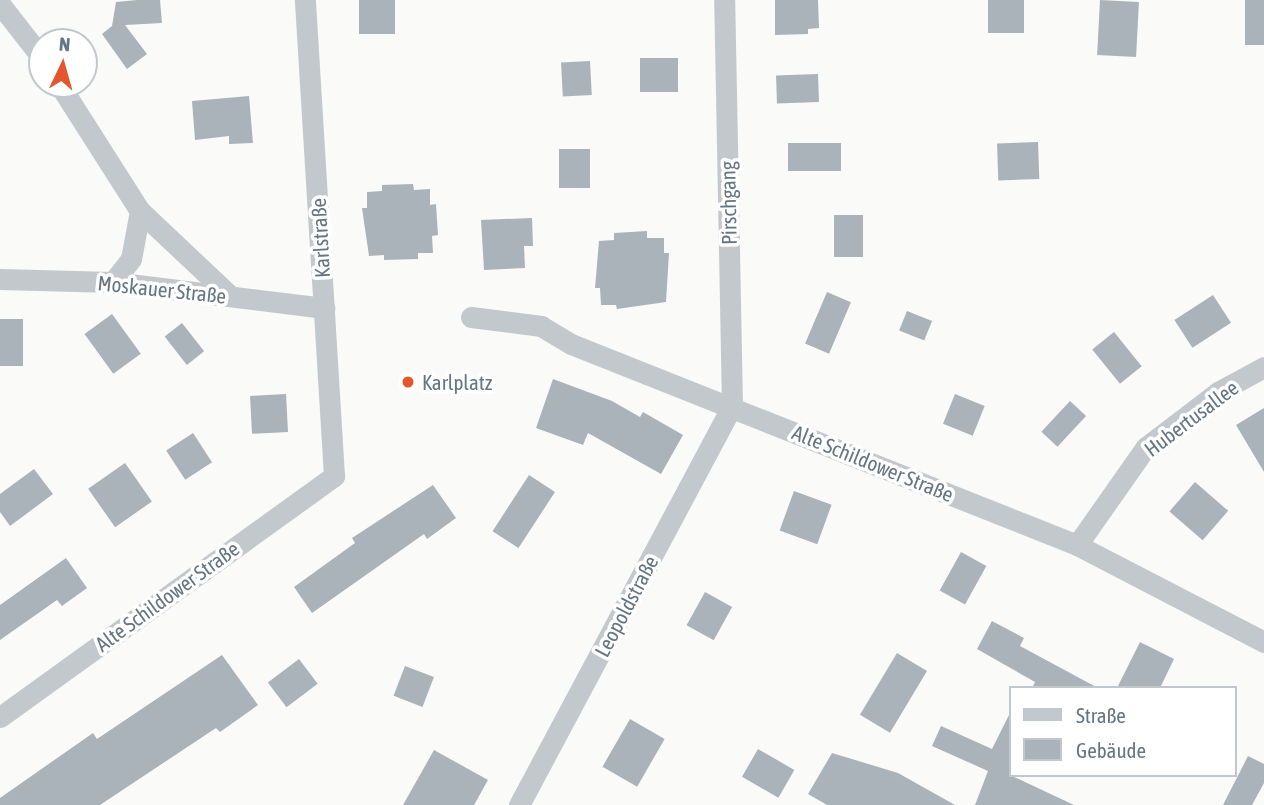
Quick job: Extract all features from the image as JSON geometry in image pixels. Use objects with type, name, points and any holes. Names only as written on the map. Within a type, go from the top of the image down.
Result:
[{"type":"street","name":"Karlstraße","points":[[305,0],[334,476]]},
{"type":"street","name":"Pirschgang","points":[[724,0],[732,406]]},
{"type":"street","points":[[0,4],[28,40]]},
{"type":"street","points":[[68,98],[140,211],[229,295]]},
{"type":"street","points":[[113,282],[131,259],[140,211]]},
{"type":"street","name":"Moskauer Straße","points":[[0,279],[113,282],[324,308]]},
{"type":"street","name":"Alte Schildower Straße","points":[[471,317],[541,326],[571,344],[1077,545],[1264,642]]},
{"type":"street","name":"Hubertusallee","points":[[1077,545],[1146,447],[1218,392],[1264,367]]},
{"type":"street","name":"Leopoldstraße","points":[[519,805],[732,406]]},
{"type":"street","name":"Alte Schildower Straße","points":[[0,717],[334,476]]},
{"type":"building","points":[[160,0],[162,23],[125,25],[147,54],[127,69],[102,34],[112,26],[116,2]]},
{"type":"building","points":[[359,0],[395,0],[395,34],[359,34]]},
{"type":"building","points":[[775,0],[818,0],[819,28],[808,29],[808,34],[775,35]]},
{"type":"building","points":[[988,0],[1024,0],[1024,33],[988,33]]},
{"type":"building","points":[[1100,0],[1139,2],[1136,57],[1097,55]]},
{"type":"building","points":[[1245,0],[1264,0],[1264,45],[1245,45]]},
{"type":"building","points":[[640,58],[678,58],[678,92],[640,92]]},
{"type":"building","points":[[590,61],[592,95],[563,96],[561,63]]},
{"type":"building","points":[[818,74],[819,102],[777,103],[776,75]]},
{"type":"building","points":[[249,96],[253,143],[229,144],[229,136],[195,140],[192,101]]},
{"type":"building","points":[[1038,142],[1039,179],[998,180],[997,143]]},
{"type":"building","points":[[788,143],[841,143],[841,171],[788,171]]},
{"type":"building","points":[[559,149],[590,149],[590,188],[559,188]]},
{"type":"building","points":[[413,184],[414,190],[430,189],[430,205],[436,204],[438,235],[432,236],[433,253],[418,253],[418,259],[384,260],[384,255],[369,256],[362,208],[367,208],[367,192],[382,191],[382,185]]},
{"type":"building","points":[[834,215],[863,215],[863,257],[834,257]]},
{"type":"building","points":[[532,218],[533,246],[524,246],[525,268],[484,270],[481,220]]},
{"type":"building","points":[[647,231],[647,238],[664,238],[664,253],[669,253],[666,302],[617,309],[616,305],[601,305],[600,288],[595,288],[599,241],[614,240],[614,233]]},
{"type":"building","points":[[827,292],[851,302],[829,354],[805,344]]},
{"type":"building","points":[[1213,295],[1231,323],[1192,348],[1174,320]]},
{"type":"building","points":[[907,311],[932,321],[924,341],[899,330]]},
{"type":"building","points":[[112,314],[141,354],[113,374],[84,334]]},
{"type":"building","points":[[0,319],[23,319],[23,366],[0,366]]},
{"type":"building","points":[[182,323],[204,351],[187,365],[165,337]]},
{"type":"building","points":[[1114,332],[1142,366],[1120,384],[1092,350]]},
{"type":"building","points":[[553,379],[612,401],[640,417],[643,412],[683,435],[661,474],[588,433],[583,445],[536,428]]},
{"type":"building","points":[[286,394],[288,432],[252,434],[250,396]]},
{"type":"building","points":[[955,394],[985,406],[973,436],[943,424]]},
{"type":"building","points":[[1070,401],[1086,416],[1057,447],[1041,432]]},
{"type":"building","points":[[1264,408],[1264,472],[1236,425]]},
{"type":"building","points":[[193,433],[212,462],[185,480],[166,450]]},
{"type":"building","points":[[125,463],[152,502],[115,527],[88,489]]},
{"type":"building","points":[[34,469],[53,494],[10,526],[0,512],[0,494]]},
{"type":"building","points":[[529,475],[555,492],[519,548],[493,531]]},
{"type":"building","points":[[1195,482],[1228,511],[1203,540],[1169,511]]},
{"type":"building","points":[[433,485],[456,518],[427,539],[424,534],[312,613],[294,587],[355,543],[352,538]]},
{"type":"building","points":[[794,491],[832,505],[817,544],[780,530]]},
{"type":"building","points":[[961,552],[986,566],[965,605],[940,590]]},
{"type":"building","points":[[66,558],[87,588],[62,606],[57,600],[0,640],[0,605]]},
{"type":"building","points":[[705,592],[732,607],[714,640],[687,625]]},
{"type":"building","points":[[992,621],[1024,638],[1020,646],[1094,686],[1033,686],[1035,682],[977,649]]},
{"type":"building","points":[[1140,642],[1174,659],[1161,686],[1118,686]]},
{"type":"building","points":[[897,653],[927,671],[890,733],[860,715]]},
{"type":"building","points":[[222,655],[258,705],[220,732],[216,728],[100,805],[0,805],[0,798],[93,733],[97,739]]},
{"type":"building","points":[[299,659],[318,684],[287,707],[268,682]]},
{"type":"building","points":[[405,666],[434,677],[422,707],[394,696]]},
{"type":"building","points":[[1009,715],[1009,777],[1074,805],[975,805],[988,771],[932,746],[941,726],[992,749]]},
{"type":"building","points":[[630,719],[665,739],[637,787],[602,767]]},
{"type":"building","points":[[758,749],[794,770],[778,798],[742,777]]},
{"type":"building","points":[[434,750],[488,780],[474,805],[403,805]]},
{"type":"building","points":[[832,753],[898,773],[955,805],[827,805],[808,794]]},
{"type":"building","points":[[1248,756],[1264,764],[1264,783],[1252,805],[1223,805]]},
{"type":"place","name":"Karlplatz","points":[[408,382]]}]
